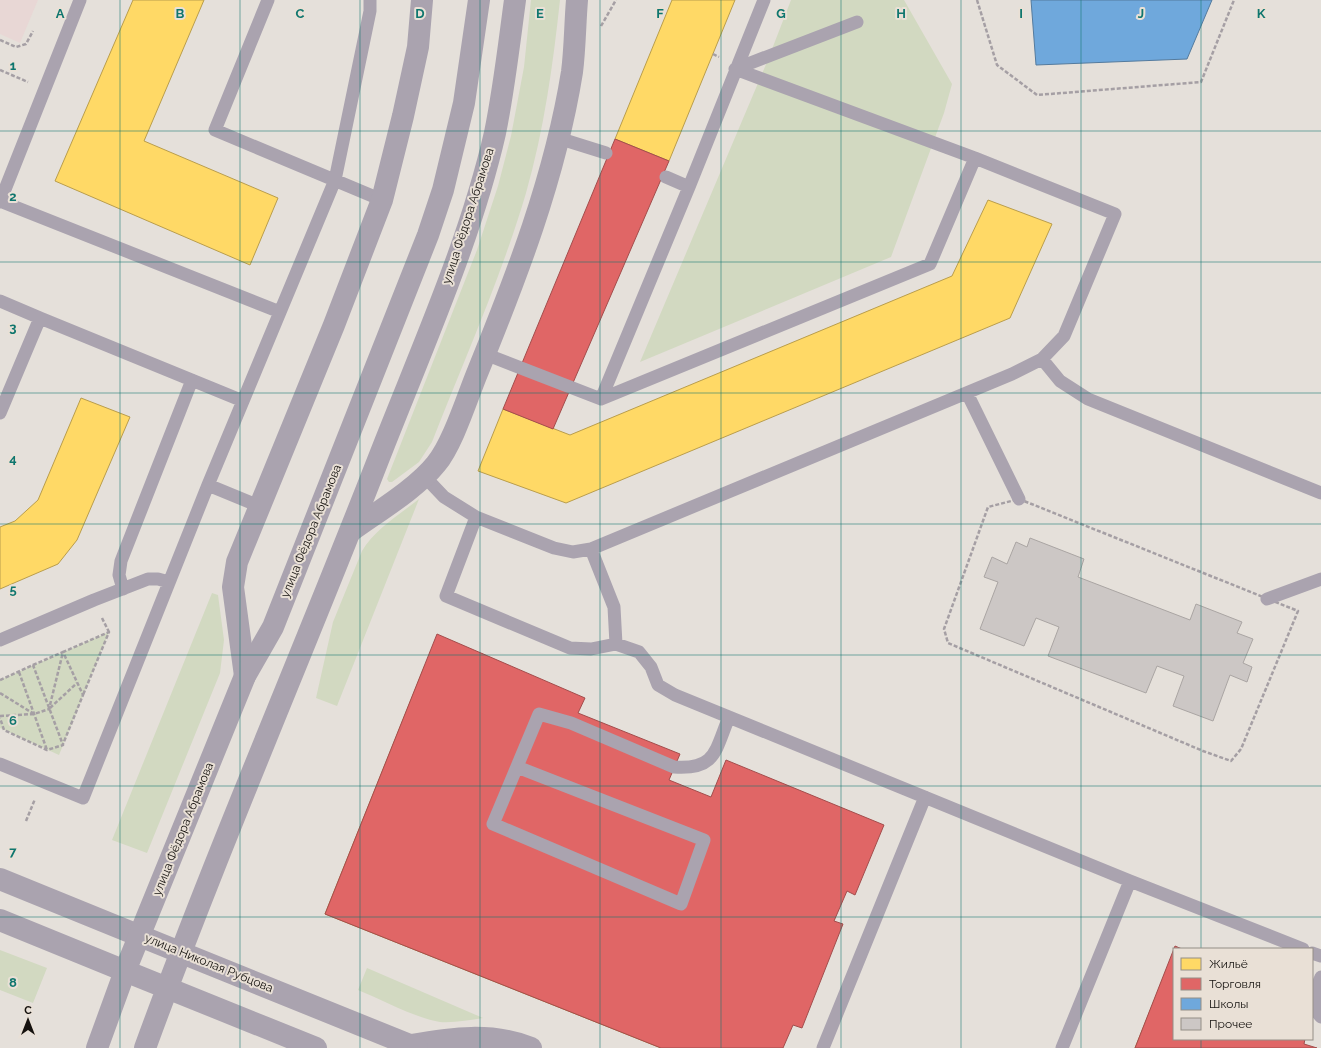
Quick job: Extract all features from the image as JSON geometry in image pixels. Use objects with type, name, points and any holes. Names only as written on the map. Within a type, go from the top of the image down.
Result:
[{"type":"street","points":[[245,676],[233,587],[236,562],[334,325],[382,200],[403,116],[418,47],[422,0]]},
{"type":"street","name":"улица Фёдора Абрамова","points":[[97,1048],[126,971],[245,676],[273,627],[428,235],[443,190],[464,103],[479,0]]},
{"type":"street","name":"улица Фёдора Абрамова","points":[[145,1048],[181,952],[351,531],[461,245],[479,191],[496,125],[507,65],[515,0]]},
{"type":"street","points":[[351,531],[425,477],[437,463],[447,446],[485,354],[535,223],[558,138],[572,72],[577,0]]},
{"type":"street","name":"улица Николая Рубцова","points":[[0,879],[414,1046]]},
{"type":"street","points":[[0,920],[316,1048]]},
{"type":"street","points":[[414,1046],[452,1038],[488,1038],[505,1039],[531,1048]]},
{"type":"lane","points":[[80,0],[0,202],[280,312]]},
{"type":"lane","points":[[268,0],[215,130],[382,200]]},
{"type":"lane","points":[[0,764],[83,798],[208,485],[335,180],[370,11],[370,0]]},
{"type":"lane","points":[[601,399],[689,187],[735,69],[764,0]]},
{"type":"lane","points":[[735,69],[856,22]]},
{"type":"lane","points":[[425,477],[444,497],[476,517],[554,548],[573,552],[591,549],[1012,374],[1042,359],[1064,336],[1115,214],[975,158],[735,69]]},
{"type":"lane","points":[[558,138],[606,153]]},
{"type":"lane","points":[[485,354],[601,399],[930,264],[975,158]]},
{"type":"lane","points":[[666,177],[689,187]]},
{"type":"lane","points":[[0,300],[40,318],[243,401]]},
{"type":"lane","points":[[0,413],[40,318]]},
{"type":"lane","points":[[1042,359],[1060,382],[1088,399],[1321,493]]},
{"type":"lane","points":[[123,588],[119,575],[122,561],[192,380]]},
{"type":"lane","points":[[966,393],[1019,499]]},
{"type":"lane","points":[[208,485],[259,506]]},
{"type":"lane","points":[[476,517],[446,596],[570,648],[591,649],[616,644],[639,652],[651,667],[658,685],[674,695],[1130,881],[1300,948]]},
{"type":"lane","points":[[591,549],[614,607],[616,644]]},
{"type":"lane","points":[[0,640],[123,588],[148,579],[158,579],[169,582]]},
{"type":"lane","points":[[1267,599],[1321,579]]},
{"type":"lane","points":[[517,767],[704,840],[681,904],[493,824],[539,714],[571,723],[674,767],[691,768],[706,764],[716,748],[729,717]]},
{"type":"lane","points":[[823,1048],[925,797]]},
{"type":"lane","points":[[1062,1048],[1130,881]]},
{"type":"lane","points":[[1321,977],[1316,989],[1315,1010],[1321,1017]]},
{"type":"path","points":[[598,32],[616,0]]},
{"type":"path","points":[[977,0],[997,64],[1037,95],[1201,82],[1234,0]]},
{"type":"path","points":[[0,40],[16,47],[26,44],[33,31]]},
{"type":"path","points":[[0,70],[45,89]]},
{"type":"path","points":[[1019,499],[1267,599],[1298,611],[1241,749],[1231,761],[948,643],[944,629],[988,507],[1019,499]]},
{"type":"path","points":[[0,680],[109,632],[63,745]]},
{"type":"path","points":[[63,652],[83,695]]},
{"type":"path","points":[[49,709],[63,652]]},
{"type":"path","points":[[33,666],[63,745]]},
{"type":"path","points":[[19,672],[47,750]]},
{"type":"path","points":[[4,730],[0,717],[34,714],[49,709],[77,683]]},
{"type":"path","points":[[0,693],[34,714]]},
{"type":"path","points":[[0,728],[47,750],[63,745]]},
{"type":"shaded area","points":[[0,0],[38,0],[20,43],[0,34]]},
{"type":"green space","points":[[531,0],[560,0],[543,121],[526,193],[494,288],[432,442],[419,462],[392,482],[389,482],[387,479],[477,250],[498,186],[511,136],[524,67]]},
{"type":"green space","points":[[791,0],[904,0],[952,84],[944,113],[891,257],[640,362],[767,62]]},
{"type":"green space","points":[[419,499],[337,706],[316,698],[333,622],[362,551],[380,529]]},
{"type":"green space","points":[[212,593],[218,595],[224,640],[220,673],[147,853],[112,840]]},
{"type":"green space","points":[[109,632],[59,755],[0,728],[0,680]]},
{"type":"green space","points":[[0,950],[47,968],[33,1003],[0,990]]},
{"type":"green space","points":[[367,968],[483,1018],[456,1022],[440,1022],[421,1017],[399,1008],[358,990]]},
{"type":"building: Жильё","points":[[133,0],[204,0],[144,141],[278,198],[250,265],[55,181]]},
{"type":"building: Жильё","points":[[672,0],[735,0],[669,161],[615,139]]},
{"type":"building: Жильё","points":[[988,200],[1052,224],[1010,318],[566,503],[478,471],[503,409],[570,435],[952,276]]},
{"type":"building: Жильё","points":[[81,398],[130,417],[77,540],[58,564],[0,589],[0,527],[15,521],[38,500]]},
{"type":"building: Жильё","points":[[425,665],[496,694],[413,902],[494,934],[511,890],[641,941],[623,985],[711,1021],[794,814],[857,839],[773,1048],[661,1048],[325,914]]},
{"type":"building: Жильё","points":[[1166,971],[1173,974],[1173,1040],[1222,1040],[1218,1048],[1135,1048]]},
{"type":"building: Торговля","points":[[615,139],[669,161],[553,429],[503,409]]},
{"type":"building: Торговля","points":[[437,634],[585,698],[578,713],[680,754],[669,780],[711,797],[726,760],[884,825],[855,895],[847,891],[834,921],[843,924],[802,1028],[793,1025],[783,1048],[661,1048],[325,914]]},
{"type":"building: Торговля","points":[[1173,951],[1173,1040],[1305,1040],[1304,1044],[1317,1048],[1135,1048]]},
{"type":"building: Школы","points":[[1031,0],[1212,0],[1187,59],[1036,65]]},
{"type":"building: Прочее","points":[[1030,538],[1084,559],[1078,577],[1190,620],[1196,604],[1242,622],[1237,633],[1253,639],[1243,663],[1252,667],[1247,682],[1230,675],[1213,721],[1173,706],[1184,676],[1157,666],[1146,693],[1048,656],[1059,627],[1036,618],[1024,646],[980,629],[998,582],[984,577],[992,557],[1007,564],[1016,542],[1027,547]]}]
